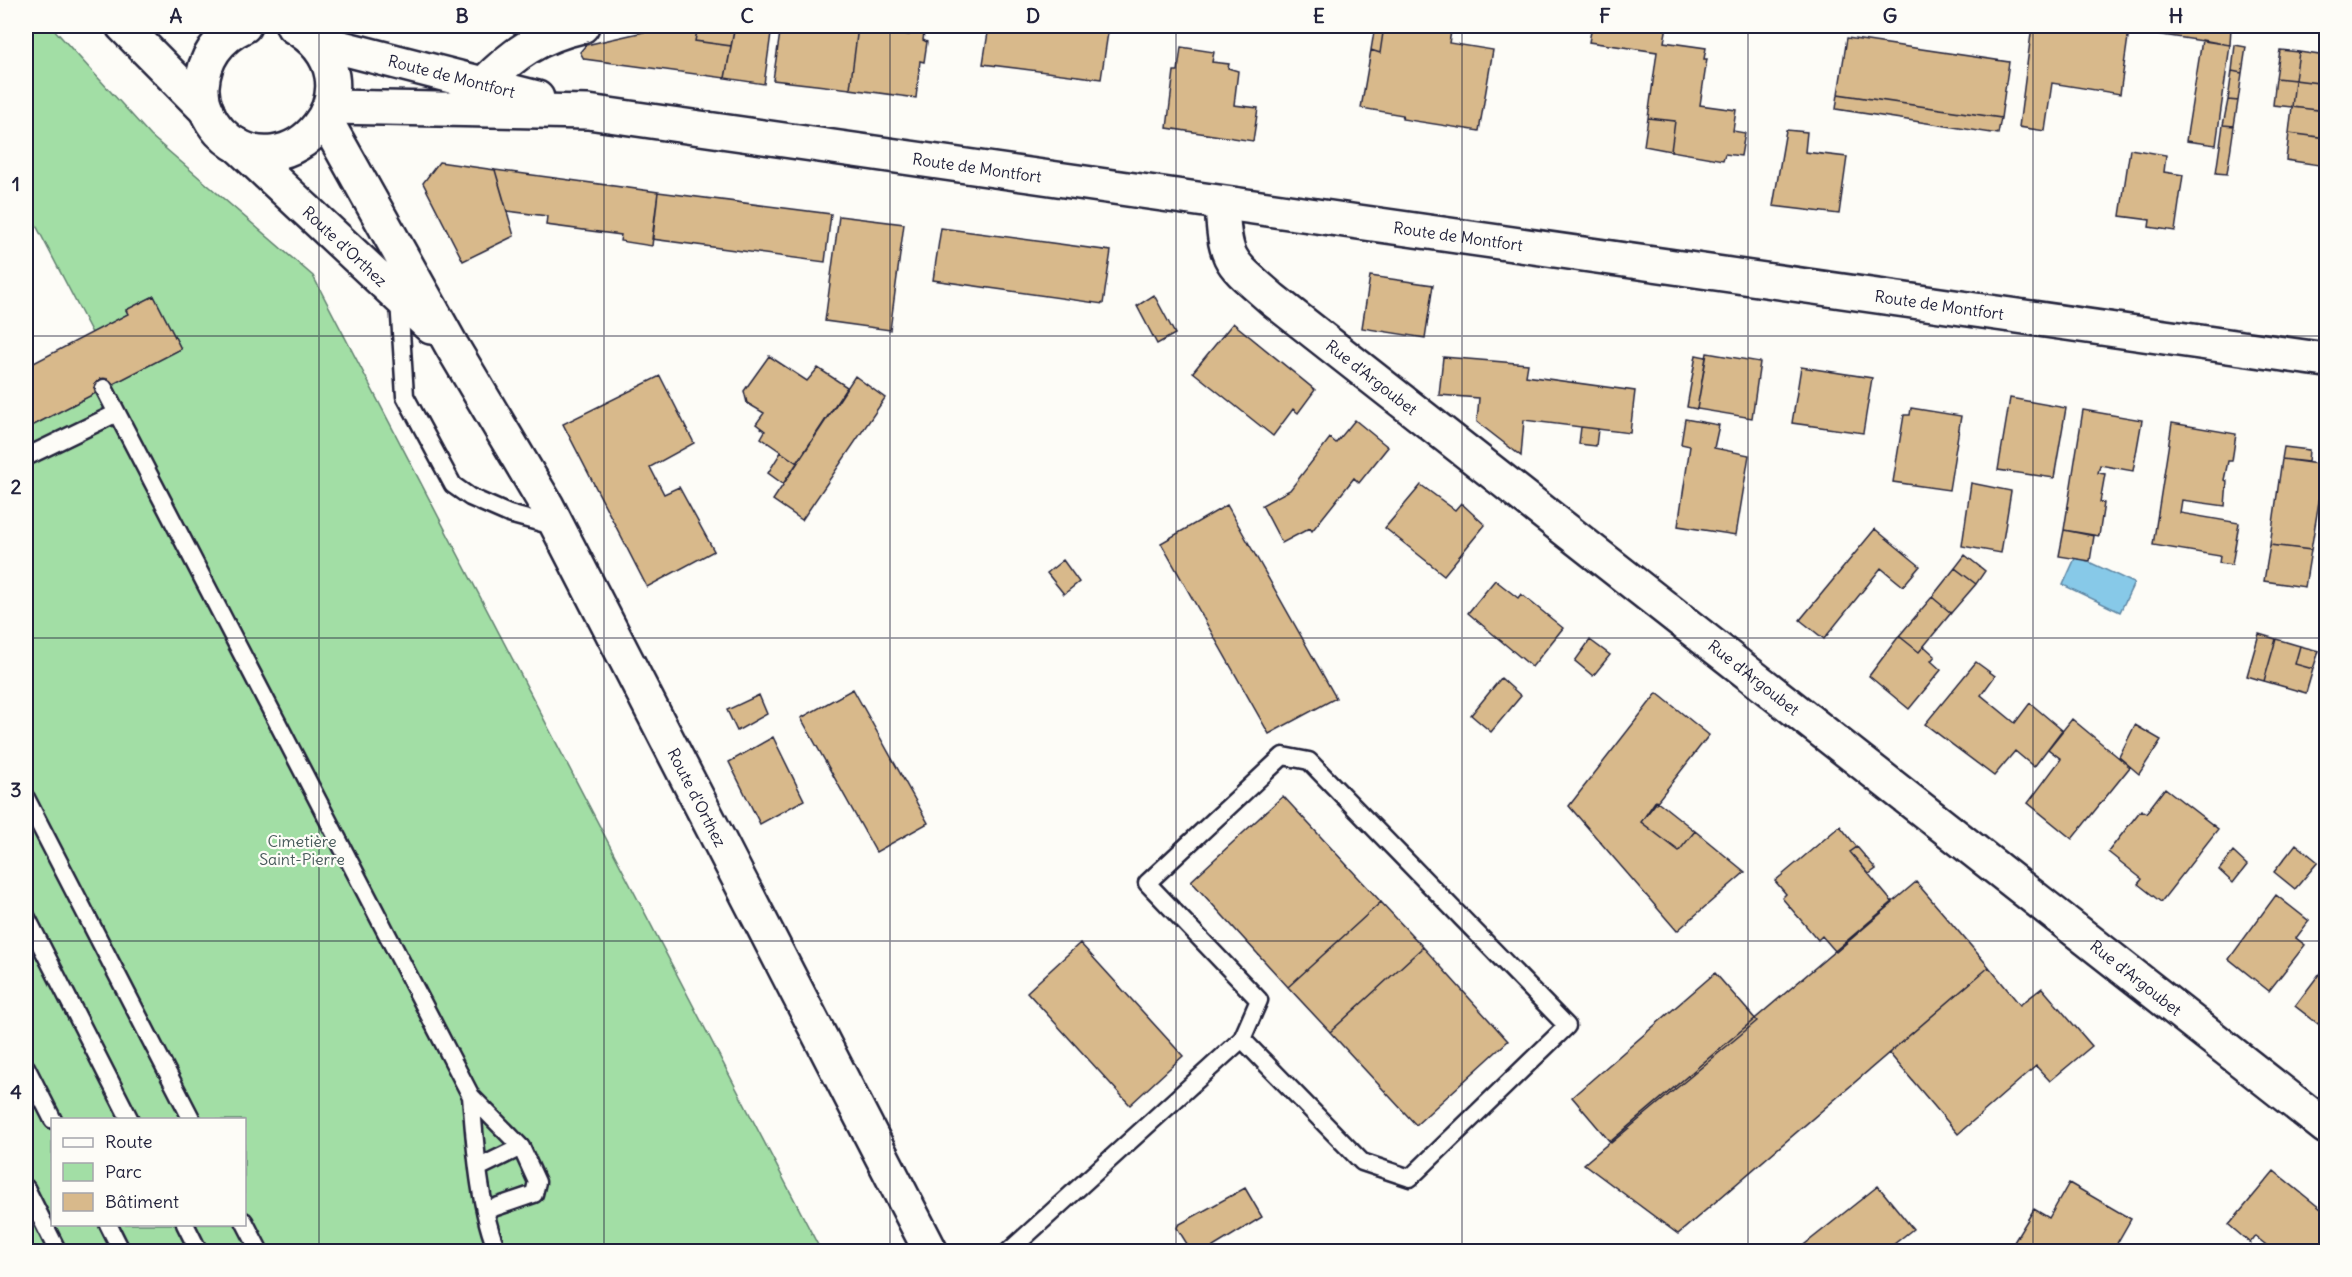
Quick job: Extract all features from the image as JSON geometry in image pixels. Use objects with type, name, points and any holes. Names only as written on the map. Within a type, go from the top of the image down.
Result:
[{"type":"main road","name":"Route d'Orthez","points":[[123,26],[207,111],[214,125],[453,348]]},
{"type":"main road","points":[[198,26],[204,69],[202,90],[207,111]]},
{"type":"main road","points":[[204,69],[221,40],[244,26]]},
{"type":"main road","points":[[484,84],[510,57],[560,31],[582,26]]},
{"type":"main road","points":[[237,145],[254,151],[273,153],[291,148],[307,140],[328,113],[334,85],[330,64],[304,33]]},
{"type":"main road","name":"Route de Montfort","points":[[304,33],[588,112],[2326,360]]},
{"type":"main road","name":"Route de Montfort","points":[[328,113],[588,112]]},
{"type":"main road","name":"Route d'Orthez","points":[[328,113],[453,348],[559,527],[931,1251]]},
{"type":"main road","name":"Rue d'Argoubet","points":[[1222,204],[1224,240],[1231,263],[1272,299],[2326,1127]]},
{"type":"lane","points":[[398,297],[405,396],[453,485],[470,497],[509,514],[559,527]]},
{"type":"lane","points":[[104,388],[471,1096],[521,1148],[537,1182],[534,1194],[487,1210]]},
{"type":"lane","points":[[26,457],[117,413]]},
{"type":"lane","points":[[1008,1251],[1242,1039],[1259,1000],[1147,883],[1282,756],[1309,761],[1567,1026],[1410,1178],[1362,1162],[1242,1039]]},
{"type":"lane","points":[[26,798],[191,1118]]},
{"type":"lane","points":[[26,916],[129,1118]]},
{"type":"lane","points":[[26,1066],[52,1118]]},
{"type":"lane","points":[[471,1096],[478,1168],[490,1235],[498,1251]]},
{"type":"lane","points":[[478,1168],[521,1148]]},
{"type":"lane","points":[[26,1188],[58,1251]]},
{"type":"lane","points":[[246,1225],[260,1251]]},
{"type":"lane","points":[[109,1226],[122,1251]]},
{"type":"lane","points":[[186,1226],[199,1251]]},
{"type":"green space","name":"Cimetière Saint-Pierre","points":[[26,26],[51,26],[151,136],[313,276],[821,1251],[26,1251],[26,429],[181,349],[154,296],[126,310],[128,314],[92,333],[26,206]]},
{"type":"water","points":[[2076,556],[2134,583],[2120,612],[2063,585]]},
{"type":"building","points":[[670,26],[698,26],[695,41],[731,46],[725,78],[584,59],[580,52],[586,45]]},
{"type":"building","points":[[698,26],[735,26],[731,46],[695,41]]},
{"type":"building","points":[[735,26],[772,26],[764,84],[725,78]]},
{"type":"building","points":[[781,26],[858,27],[850,89],[773,80]]},
{"type":"building","points":[[911,26],[925,26],[923,40],[927,42],[924,62],[920,61],[916,98],[850,89],[858,27],[909,35]]},
{"type":"building","points":[[989,26],[1109,26],[1101,79],[983,64]]},
{"type":"building","points":[[1375,26],[1384,26],[1380,53],[1371,50]]},
{"type":"building","points":[[1384,26],[1452,26],[1449,43],[1493,50],[1479,131],[1402,119],[1403,115],[1361,108],[1371,50],[1380,53]]},
{"type":"building","points":[[1592,26],[1667,26],[1664,42],[1706,48],[1704,59],[1707,59],[1700,105],[1736,110],[1733,131],[1745,133],[1741,156],[1725,154],[1723,160],[1671,151],[1675,121],[1648,118],[1657,52],[1589,42]]},
{"type":"building","points":[[2032,26],[2095,26],[2129,30],[2120,94],[2052,83],[2045,131],[2019,127]]},
{"type":"building","points":[[2137,26],[2231,27],[2230,45],[2136,31]]},
{"type":"building","points":[[1847,38],[2009,62],[2001,118],[1838,94]]},
{"type":"building","points":[[2202,40],[2230,45],[2216,145],[2186,141]]},
{"type":"building","points":[[2235,45],[2246,47],[2242,73],[2232,71]]},
{"type":"building","points":[[1181,47],[1214,52],[1212,62],[1229,64],[1228,68],[1238,71],[1234,105],[1258,108],[1253,141],[1167,128],[1174,71],[1178,71]]},
{"type":"building","points":[[2280,50],[2299,52],[2295,80],[2276,78]]},
{"type":"building","points":[[2299,52],[2326,56],[2326,84],[2295,80]]},
{"type":"building","points":[[2232,71],[2242,73],[2238,101],[2228,100]]},
{"type":"building","points":[[2276,78],[2295,80],[2292,107],[2273,105]]},
{"type":"building","points":[[2295,80],[2326,84],[2326,111],[2292,107]]},
{"type":"building","points":[[1838,94],[2001,118],[1998,134],[1836,109]]},
{"type":"building","points":[[2228,100],[2238,101],[2234,126],[2223,125]]},
{"type":"building","points":[[2292,107],[2326,111],[2326,138],[2289,133]]},
{"type":"building","points":[[1648,118],[1675,121],[1671,151],[1644,146]]},
{"type":"building","points":[[2223,125],[2234,126],[2227,174],[2216,173]]},
{"type":"building","points":[[1786,130],[1807,132],[1805,152],[1847,157],[1839,214],[1773,206]]},
{"type":"building","points":[[2289,133],[2326,138],[2326,166],[2286,160]]},
{"type":"building","points":[[2130,149],[2166,155],[2164,172],[2183,175],[2175,231],[2149,227],[2150,220],[2120,216]]},
{"type":"building","points":[[439,162],[495,170],[514,236],[463,261],[423,183]]},
{"type":"building","points":[[495,170],[658,192],[652,246],[620,241],[621,235],[546,225],[547,216],[507,211]]},
{"type":"building","points":[[658,192],[831,214],[825,262],[652,239]]},
{"type":"building","points":[[839,216],[904,224],[890,330],[825,321]]},
{"type":"building","points":[[941,228],[1111,251],[1103,304],[933,280]]},
{"type":"building","points":[[1370,276],[1433,285],[1425,338],[1362,328]]},
{"type":"building","points":[[1154,295],[1175,334],[1157,344],[1137,306]]},
{"type":"building","points":[[154,296],[181,349],[26,429],[26,364],[31,362],[32,364],[128,314],[126,310]]},
{"type":"building","points":[[1233,323],[1315,390],[1298,413],[1293,409],[1273,436],[1193,372]]},
{"type":"building","points":[[1707,353],[1760,362],[1752,418],[1697,409]]},
{"type":"building","points":[[1696,355],[1706,357],[1697,409],[1687,407]]},
{"type":"building","points":[[769,356],[807,381],[818,368],[847,387],[797,463],[761,438],[765,431],[756,424],[764,413],[747,403],[744,391]]},
{"type":"building","points":[[1443,357],[1528,364],[1526,376],[1635,391],[1630,433],[1524,420],[1521,456],[1477,422],[1479,398],[1439,395]]},
{"type":"building","points":[[1801,367],[1872,378],[1863,433],[1792,423]]},
{"type":"building","points":[[660,376],[694,443],[650,467],[664,494],[679,487],[714,551],[647,587],[563,424]]},
{"type":"building","points":[[855,376],[885,398],[802,520],[773,500]]},
{"type":"building","points":[[2010,398],[2066,408],[2054,478],[1998,470]]},
{"type":"building","points":[[1911,408],[1961,416],[1949,490],[1893,482],[1904,415],[1910,415]]},
{"type":"building","points":[[2083,410],[2142,420],[2133,471],[2100,465],[2098,473],[2105,474],[2100,502],[2104,503],[2099,536],[2064,530]]},
{"type":"building","points":[[1685,419],[1719,425],[1714,448],[1749,455],[1736,535],[1678,526],[1690,446],[1681,444]]},
{"type":"building","points":[[1355,420],[1388,447],[1359,483],[1354,478],[1312,531],[1310,528],[1282,543],[1262,505],[1290,490],[1330,438],[1336,443]]},
{"type":"building","points":[[2172,423],[2236,434],[2232,461],[2228,461],[2224,480],[2227,481],[2225,506],[2182,500],[2180,513],[2239,523],[2232,565],[2219,563],[2220,556],[2153,545]]},
{"type":"building","points":[[1581,427],[1598,429],[1596,446],[1579,444]]},
{"type":"building","points":[[2284,447],[2309,450],[2308,462],[2282,459]]},
{"type":"building","points":[[781,452],[797,463],[783,484],[768,473]]},
{"type":"building","points":[[2282,459],[2325,465],[2311,550],[2270,545]]},
{"type":"building","points":[[1971,483],[2011,491],[2001,553],[1962,546]]},
{"type":"building","points":[[1421,485],[1455,510],[1461,503],[1485,525],[1444,575],[1385,528]]},
{"type":"building","points":[[1227,505],[1336,698],[1269,734],[1161,543]]},
{"type":"building","points":[[1875,529],[1920,566],[1903,586],[1881,568],[1824,639],[1800,620]]},
{"type":"building","points":[[2064,530],[2094,536],[2090,561],[2059,556]]},
{"type":"building","points":[[2270,545],[2311,550],[2305,587],[2264,581]]},
{"type":"building","points":[[1965,555],[1985,571],[1976,584],[1955,568]]},
{"type":"building","points":[[1063,560],[1079,582],[1064,594],[1047,573]]},
{"type":"building","points":[[1955,568],[1976,584],[1951,613],[1932,597]]},
{"type":"building","points":[[1495,580],[1518,598],[1521,594],[1563,628],[1532,667],[1468,613]]},
{"type":"building","points":[[1932,597],[1951,613],[1919,652],[1899,636]]},
{"type":"building","points":[[2259,634],[2276,639],[2264,681],[2247,676]]},
{"type":"building","points":[[1899,636],[1919,652],[1924,646],[1935,656],[1931,661],[1941,670],[1909,709],[1869,676]]},
{"type":"building","points":[[2276,639],[2300,646],[2295,664],[2313,669],[2306,693],[2264,681]]},
{"type":"building","points":[[1590,640],[1610,655],[1593,676],[1575,661]]},
{"type":"building","points":[[2300,646],[2319,651],[2313,669],[2295,664]]},
{"type":"building","points":[[1976,662],[1995,676],[1981,695],[2015,723],[2030,703],[2062,730],[2034,767],[2015,751],[1994,776],[1925,724]]},
{"type":"building","points":[[1501,678],[1521,696],[1491,732],[1471,715]]},
{"type":"building","points":[[853,689],[928,823],[876,852],[801,718]]},
{"type":"building","points":[[1657,693],[1709,735],[1641,822],[1679,851],[1695,831],[1745,872],[1677,931],[1569,806]]},
{"type":"building","points":[[759,695],[767,714],[737,731],[727,710]]},
{"type":"building","points":[[2072,719],[2130,767],[2072,839],[2028,803],[2061,759],[2048,749]]},
{"type":"building","points":[[2135,725],[2161,740],[2139,774],[2119,757]]},
{"type":"building","points":[[773,737],[804,800],[760,824],[729,762]]},
{"type":"building","points":[[2165,788],[2218,829],[2161,902],[2138,884],[2142,879],[2108,852],[2141,810],[2146,813]]},
{"type":"building","points":[[1283,796],[1381,902],[1288,987],[1191,881]]},
{"type":"building","points":[[1656,800],[1695,831],[1679,851],[1641,822]]},
{"type":"building","points":[[1840,826],[1857,847],[1850,852],[1893,903],[1836,952],[1822,936],[1818,940],[1782,898],[1786,894],[1775,881]]},
{"type":"building","points":[[2296,844],[2318,862],[2295,889],[2274,872]]},
{"type":"building","points":[[1857,847],[1876,869],[1869,874],[1850,852]]},
{"type":"building","points":[[2233,852],[2247,865],[2233,883],[2219,870]]},
{"type":"building","points":[[1916,882],[1989,967],[1678,1234],[1584,1164]]},
{"type":"building","points":[[2276,895],[2309,921],[2296,938],[2305,945],[2269,991],[2229,959]]},
{"type":"building","points":[[1381,902],[1423,947],[1330,1032],[1288,987]]},
{"type":"building","points":[[1080,943],[1183,1056],[1130,1105],[1027,992]]},
{"type":"building","points":[[1423,947],[1508,1041],[1416,1125],[1330,1032]]},
{"type":"building","points":[[2326,965],[2326,1030],[2295,1006]]},
{"type":"building","points":[[1989,967],[2020,1005],[2042,988],[2092,1046],[2050,1081],[2036,1066],[1958,1134],[1889,1053]]},
{"type":"building","points":[[1715,973],[1757,1021],[1611,1143],[1572,1097]]},
{"type":"building","points":[[2274,1171],[2326,1213],[2324,1242],[2326,1252],[2275,1252],[2255,1236],[2250,1243],[2229,1225]]},
{"type":"building","points":[[2069,1183],[2131,1219],[2112,1252],[2008,1252],[2034,1209],[2049,1218]]},
{"type":"building","points":[[1878,1186],[1913,1229],[1884,1252],[1795,1252]]},
{"type":"building","points":[[1245,1188],[1262,1217],[1205,1252],[1192,1252],[1177,1228],[1178,1225]]}]
